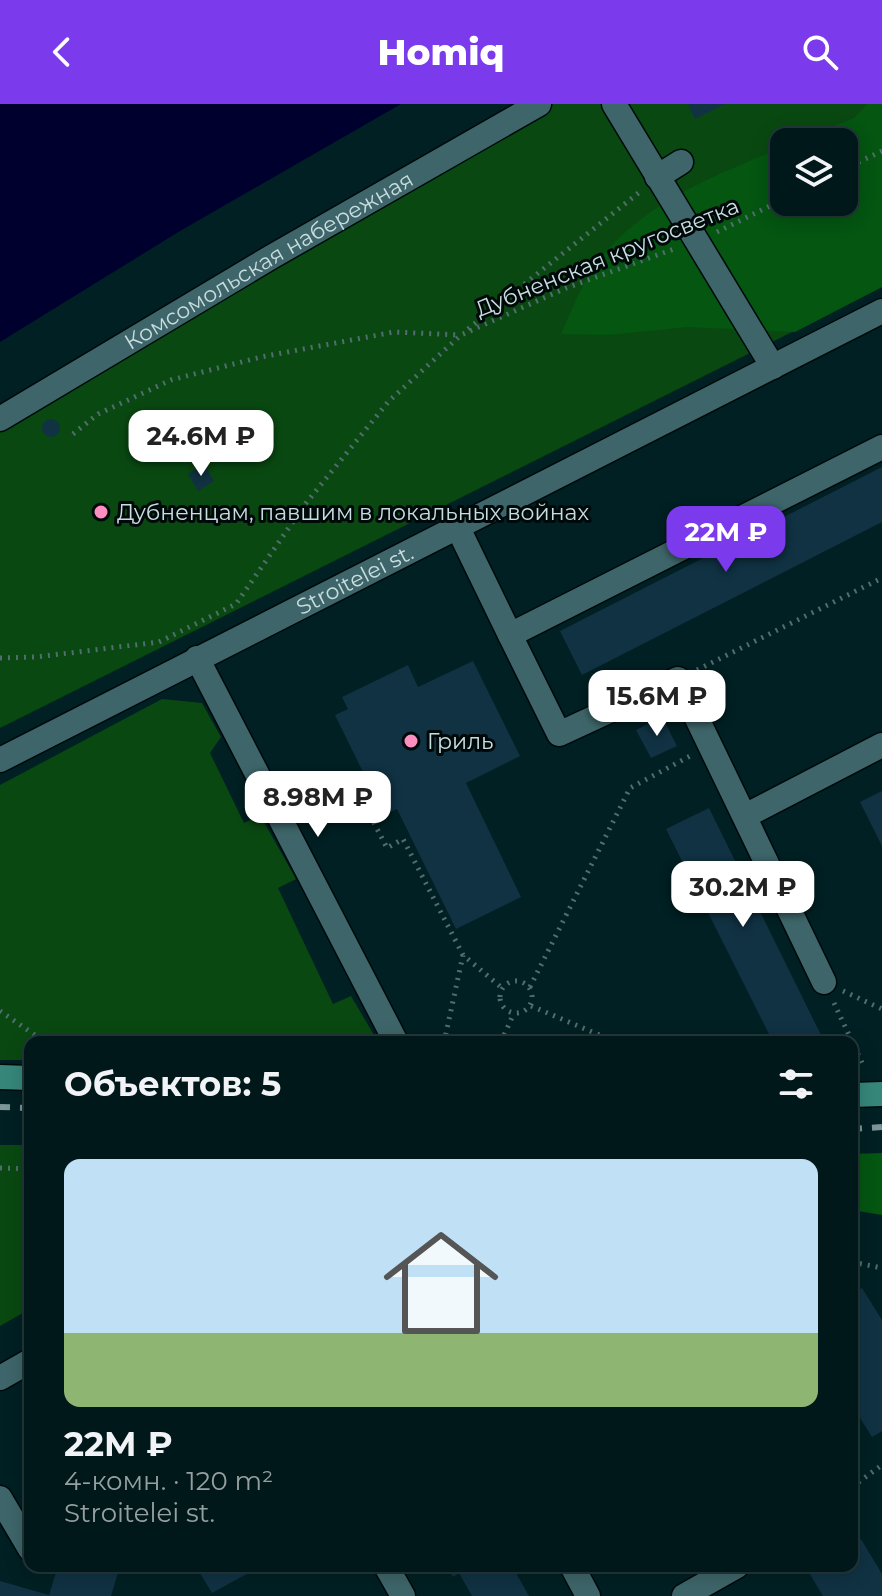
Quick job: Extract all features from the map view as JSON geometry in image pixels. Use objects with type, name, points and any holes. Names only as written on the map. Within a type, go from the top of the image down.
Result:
[{"type":"main road","points":[[0,1077],[24,1078]]},
{"type":"main road","points":[[858,1095],[882,1094]]},
{"type":"street","name":"Комсомольская набережная","points":[[0,419],[273,256],[539,104]]},
{"type":"street","points":[[614,104],[773,367]]},
{"type":"street","points":[[657,177],[681,162]]},
{"type":"street","name":"Stroitelei st.","points":[[0,760],[882,311]]},
{"type":"street","points":[[510,635],[882,447]]},
{"type":"street","points":[[457,526],[559,734],[678,679],[824,982]]},
{"type":"street","points":[[197,658],[393,1036]]},
{"type":"street","points":[[745,816],[882,745]]},
{"type":"street","points":[[0,1378],[24,1364]]},
{"type":"street","points":[[0,1498],[24,1539]]},
{"type":"street","points":[[575,1572],[588,1596]]},
{"type":"street","points":[[684,1596],[726,1572]]},
{"type":"path","points":[[858,162],[882,151]]},
{"type":"path","points":[[73,434],[98,414],[171,380],[394,332],[461,335],[657,177]]},
{"type":"path","name":"Дубненская кругосветка","points":[[0,658],[36,657],[159,642],[236,604],[306,503],[388,402],[461,335],[566,288],[697,241],[770,206]]},
{"type":"path","points":[[678,679],[882,578]]},
{"type":"path","points":[[531,1006],[530,987],[630,788],[710,745]]},
{"type":"path","points":[[340,804],[371,788]]},
{"type":"path","points":[[359,794],[387,848],[403,839],[463,955],[502,988]]},
{"type":"path","points":[[445,1036],[463,955]]},
{"type":"path","points":[[514,1013],[504,1008],[499,998],[502,988],[510,981],[521,981],[530,987]]},
{"type":"path","points":[[824,982],[882,1009]]},
{"type":"path","points":[[824,982],[849,1036]]},
{"type":"path","points":[[504,1036],[514,1013],[531,1006],[602,1036]]},
{"type":"path","points":[[0,1011],[36,1036]]},
{"type":"path","points":[[858,1054],[864,1067]]},
{"type":"path","points":[[0,1168],[24,1169]]},
{"type":"path","points":[[858,1263],[882,1268]]},
{"type":"path","points":[[858,1483],[882,1465]]},
{"type":"green space","points":[[547,104],[882,104],[882,287],[0,728],[0,424]]},
{"type":"green space","points":[[867,104],[882,104],[882,287],[795,332],[688,327],[608,335],[561,334],[588,275],[633,226],[680,194],[770,153],[770,216],[858,216],[858,128],[830,128],[854,118]]},
{"type":"green space","points":[[162,699],[202,703],[221,737],[210,753],[244,823],[260,815],[296,879],[278,888],[333,1004],[351,996],[374,1036],[24,1036],[24,1060],[0,1060],[0,785]]},
{"type":"green space","points":[[0,1145],[24,1145],[24,1312],[0,1326]]},
{"type":"green space","points":[[882,1153],[882,1215],[858,1211],[858,1154]]},
{"type":"shaded area","points":[[0,104],[401,104],[180,231],[0,342]]},
{"type":"building","points":[[688,104],[725,104],[695,119]]},
{"type":"building","points":[[51,419],[60,428],[51,437],[42,428]]},
{"type":"building","points":[[204,464],[214,481],[198,491],[188,474]]},
{"type":"building","points":[[882,467],[882,522],[582,675],[560,631]]},
{"type":"building","points":[[473,661],[520,756],[466,783],[521,897],[456,929],[397,809],[384,815],[335,715],[348,709],[342,697],[408,665],[418,687]]},
{"type":"building","points":[[662,717],[677,746],[651,758],[636,730]]},
{"type":"building","points":[[882,791],[882,846],[860,802]]},
{"type":"building","points":[[709,808],[821,1035],[770,1036],[666,829]]},
{"type":"building","points":[[862,1288],[882,1320],[882,1431],[872,1437],[858,1415],[858,1290]]},
{"type":"building","points":[[861,1539],[882,1574],[882,1596],[823,1596],[809,1572],[858,1572],[858,1541]]},
{"type":"building","points":[[56,1572],[118,1572],[111,1596],[0,1596],[0,1581],[49,1595]]},
{"type":"building","points":[[197,1572],[250,1572],[212,1593]]},
{"type":"building","points":[[450,1572],[515,1572],[529,1596],[472,1596],[459,1573],[453,1577]]},
{"type":"railway","points":[[0,1107],[24,1108]]},
{"type":"railway","points":[[858,1129],[882,1127]]},
{"type":"place","name":"Дубненцам, павшим в локальных войнах","points":[[101,512]]},
{"type":"place","name":"Гриль","points":[[411,741]]}]
